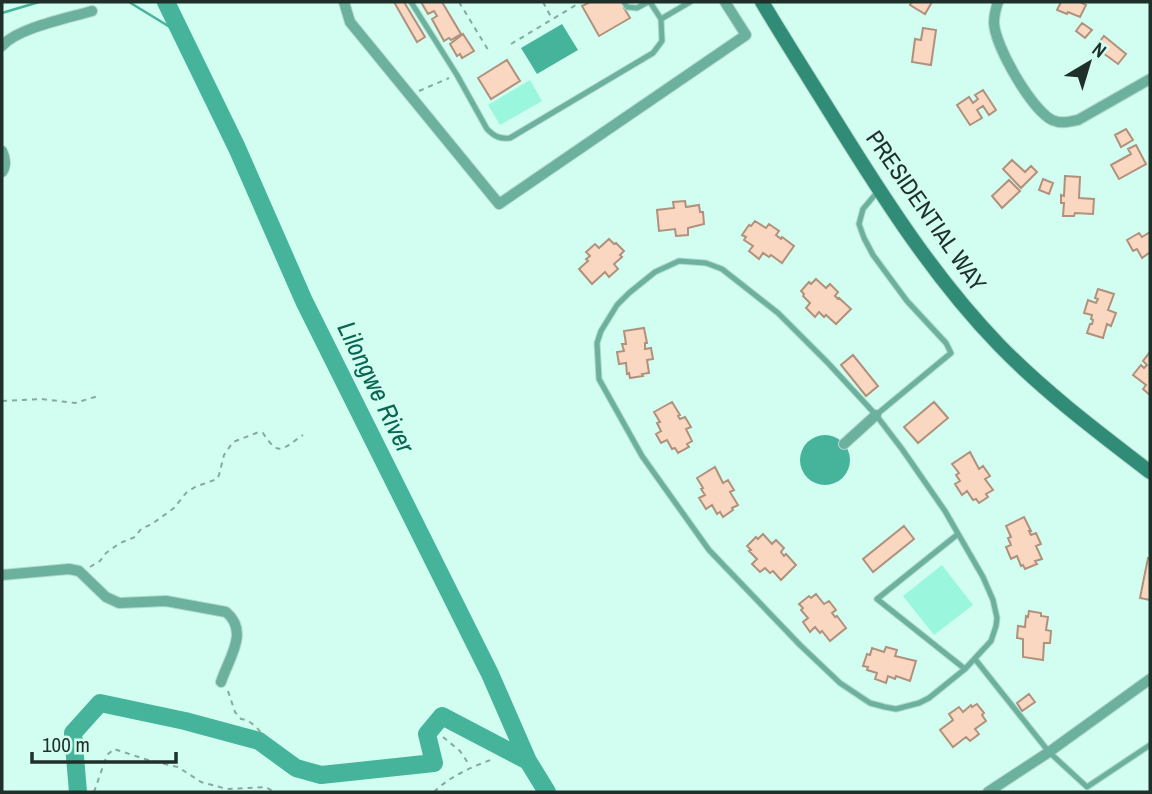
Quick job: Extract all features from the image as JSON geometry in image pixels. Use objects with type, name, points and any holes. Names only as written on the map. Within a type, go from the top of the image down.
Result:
[{"type":"main road","name":"PRESIDENTIAL WAY","points":[[762,2],[879,190],[918,247],[964,306],[1026,371],[1080,418],[1150,472]]},
{"type":"street","points":[[344,2],[350,22],[499,204],[746,34],[725,2]]},
{"type":"street","points":[[998,2],[994,25],[1000,46],[1026,93],[1051,119],[1068,123],[1079,120],[1150,79]]},
{"type":"street","points":[[2,46],[15,36],[36,27],[92,11]]},
{"type":"street","points":[[2,150],[5,159],[2,172]]},
{"type":"street","points":[[844,444],[876,415]]},
{"type":"street","points":[[2,575],[69,569],[79,571],[106,597],[119,603],[166,601],[226,612],[232,617],[237,640],[221,682]]},
{"type":"street","points":[[988,792],[1150,679]]},
{"type":"lane","points":[[411,2],[488,129],[494,136],[502,139],[510,138],[653,53],[662,41],[661,19],[649,2],[637,8],[627,7],[624,2]]},
{"type":"lane","points":[[661,19],[690,2]]},
{"type":"lane","points":[[876,415],[951,353],[946,343],[907,301],[873,255],[864,238],[859,224],[863,209],[879,190]]},
{"type":"lane","points":[[679,261],[706,262],[722,269],[778,313],[876,415],[945,511],[990,590],[997,618],[991,640],[965,669],[929,698],[896,709],[870,703],[840,683],[709,550],[642,456],[599,379],[597,343],[617,305],[655,272],[679,261]]},
{"type":"lane","points":[[958,534],[877,599],[965,669]]},
{"type":"lane","points":[[975,659],[1049,752],[1087,787],[1150,745]]},
{"type":"path","points":[[459,2],[489,53]]},
{"type":"path","points":[[543,2],[552,18]]},
{"type":"path","points":[[511,44],[581,2]]},
{"type":"path","points":[[418,91],[457,75]]},
{"type":"path","points":[[2,401],[41,399],[75,403],[98,396]]},
{"type":"path","points":[[79,571],[92,566],[120,543],[135,537],[141,529],[174,508],[186,493],[217,479],[224,455],[233,442],[258,432],[263,433],[277,450],[303,435]]},
{"type":"path","points":[[221,682],[228,690],[235,712],[242,719],[251,722],[264,736]]},
{"type":"path","points":[[443,737],[460,751],[470,767]]},
{"type":"path","points":[[94,792],[107,755],[114,749],[178,767],[201,782],[227,789],[266,787],[274,792]]},
{"type":"path","points":[[434,792],[470,767],[493,759]]},
{"type":"shaded area","points":[[562,24],[578,50],[537,74],[521,48]]},
{"type":"shaded area","points":[[530,80],[542,101],[500,125],[488,105]]},
{"type":"shaded area","points":[[825,435],[843,442],[850,460],[843,478],[825,485],[807,478],[800,460],[807,442]]},
{"type":"shaded area","points":[[942,565],[973,605],[934,635],[903,596]]},
{"type":"building","points":[[394,2],[404,2],[425,37],[417,42]]},
{"type":"building","points":[[421,2],[442,2],[461,34],[444,41],[432,19],[437,16],[434,11],[428,14]]},
{"type":"building","points":[[590,2],[623,2],[630,18],[599,36],[582,6]]},
{"type":"building","points":[[912,2],[932,2],[925,14],[910,5]]},
{"type":"building","points":[[1061,2],[1080,2],[1086,5],[1080,17],[1057,10]]},
{"type":"building","points":[[1082,23],[1092,30],[1085,38],[1076,31]]},
{"type":"building","points":[[923,28],[936,30],[931,65],[912,62],[915,39],[921,40]]},
{"type":"building","points":[[463,34],[474,51],[462,58],[460,54],[457,56],[450,44]]},
{"type":"building","points":[[1104,36],[1126,54],[1118,64],[1103,53],[1100,56],[1093,50]]},
{"type":"building","points":[[507,60],[520,81],[491,99],[478,78]]},
{"type":"building","points":[[983,90],[996,110],[989,115],[983,106],[977,110],[982,118],[970,125],[957,105],[969,97],[973,103],[978,99],[975,95]]},
{"type":"building","points":[[1126,129],[1133,140],[1121,147],[1115,135]]},
{"type":"building","points":[[1136,145],[1146,164],[1119,179],[1111,165],[1131,154],[1128,149]]},
{"type":"building","points":[[1012,160],[1025,172],[1031,166],[1037,172],[1021,188],[1003,169]]},
{"type":"building","points":[[1065,176],[1080,177],[1079,198],[1094,199],[1093,214],[1075,213],[1074,216],[1063,216],[1064,203],[1061,203],[1061,195],[1064,196]]},
{"type":"building","points":[[1043,179],[1053,183],[1049,194],[1039,190]]},
{"type":"building","points":[[1009,180],[1020,191],[1002,208],[992,196]]},
{"type":"building","points":[[685,201],[686,207],[699,205],[704,224],[688,228],[688,235],[676,236],[675,229],[659,231],[657,210],[674,208],[673,202]]},
{"type":"building","points":[[755,221],[766,228],[769,224],[779,231],[776,235],[794,246],[782,263],[763,253],[759,259],[749,251],[753,246],[744,240],[746,237],[742,235]]},
{"type":"building","points":[[1150,232],[1150,255],[1149,253],[1142,258],[1137,249],[1133,251],[1127,240],[1139,233],[1142,237]]},
{"type":"building","points":[[609,239],[624,251],[614,264],[618,269],[609,277],[605,272],[592,284],[579,269],[588,261],[586,259],[590,256],[586,252],[595,244],[599,248]]},
{"type":"building","points":[[816,279],[826,288],[830,284],[838,292],[835,296],[851,309],[836,324],[819,312],[815,317],[806,308],[810,303],[801,291]]},
{"type":"building","points":[[1098,289],[1114,294],[1108,310],[1116,313],[1111,326],[1107,324],[1103,338],[1087,333],[1093,320],[1092,315],[1084,313],[1088,300],[1096,303]]},
{"type":"building","points":[[644,328],[647,343],[645,349],[651,348],[653,359],[647,360],[649,373],[630,378],[626,363],[619,364],[617,352],[624,351],[624,331]]},
{"type":"building","points":[[1150,352],[1150,395],[1143,389],[1146,385],[1133,375],[1141,365],[1144,368],[1147,365],[1143,361]]},
{"type":"building","points":[[853,355],[878,386],[866,396],[841,365]]},
{"type":"building","points":[[672,402],[680,419],[685,417],[691,427],[686,429],[692,441],[687,444],[689,447],[678,453],[667,440],[661,443],[656,434],[661,431],[657,423],[660,422],[654,412]]},
{"type":"building","points":[[934,402],[948,418],[918,443],[904,427]]},
{"type":"building","points":[[970,452],[979,469],[983,466],[990,476],[985,479],[993,490],[979,503],[976,499],[973,500],[967,491],[962,495],[955,484],[960,481],[956,475],[959,473],[952,464]]},
{"type":"building","points":[[715,467],[723,483],[728,480],[734,490],[730,492],[738,505],[723,517],[720,512],[717,514],[712,505],[706,509],[699,498],[705,495],[697,478]]},
{"type":"building","points":[[1024,517],[1031,535],[1036,533],[1041,544],[1036,546],[1042,559],[1025,569],[1017,556],[1011,559],[1006,547],[1011,545],[1008,538],[1011,537],[1006,526]]},
{"type":"building","points":[[904,526],[914,539],[873,572],[863,559]]},
{"type":"building","points":[[763,534],[772,544],[776,540],[784,548],[781,552],[784,556],[786,554],[796,565],[781,580],[773,571],[770,573],[765,568],[760,572],[752,564],[757,559],[747,546]]},
{"type":"building","points":[[1150,558],[1150,600],[1140,598]]},
{"type":"building","points":[[816,594],[824,604],[829,601],[836,610],[832,613],[846,628],[830,641],[815,627],[810,632],[803,622],[808,618],[799,604]]},
{"type":"building","points":[[1029,611],[1048,617],[1046,630],[1051,631],[1050,643],[1044,643],[1043,660],[1023,657],[1023,639],[1017,638],[1018,626],[1025,627]]},
{"type":"building","points":[[886,647],[897,650],[895,656],[916,661],[910,681],[888,676],[886,683],[875,679],[877,673],[863,666],[872,648],[884,652]]},
{"type":"building","points":[[1029,694],[1035,702],[1022,711],[1017,703]]},
{"type":"building","points":[[977,704],[986,721],[975,729],[979,734],[970,741],[966,737],[953,747],[940,730],[953,720],[949,714],[959,707],[963,712],[971,705],[972,707]]},
{"type":"waterway","points":[[2,13],[39,2]]},
{"type":"waterway","points":[[129,2],[183,35]]},
{"type":"waterway","name":"Lilongwe River","points":[[166,2],[237,148],[304,301],[490,674],[528,761],[547,792]]},
{"type":"waterway","points":[[78,792],[73,733],[100,703],[185,721],[259,741],[296,768],[321,775],[434,763],[427,734],[442,716],[528,761]]}]
